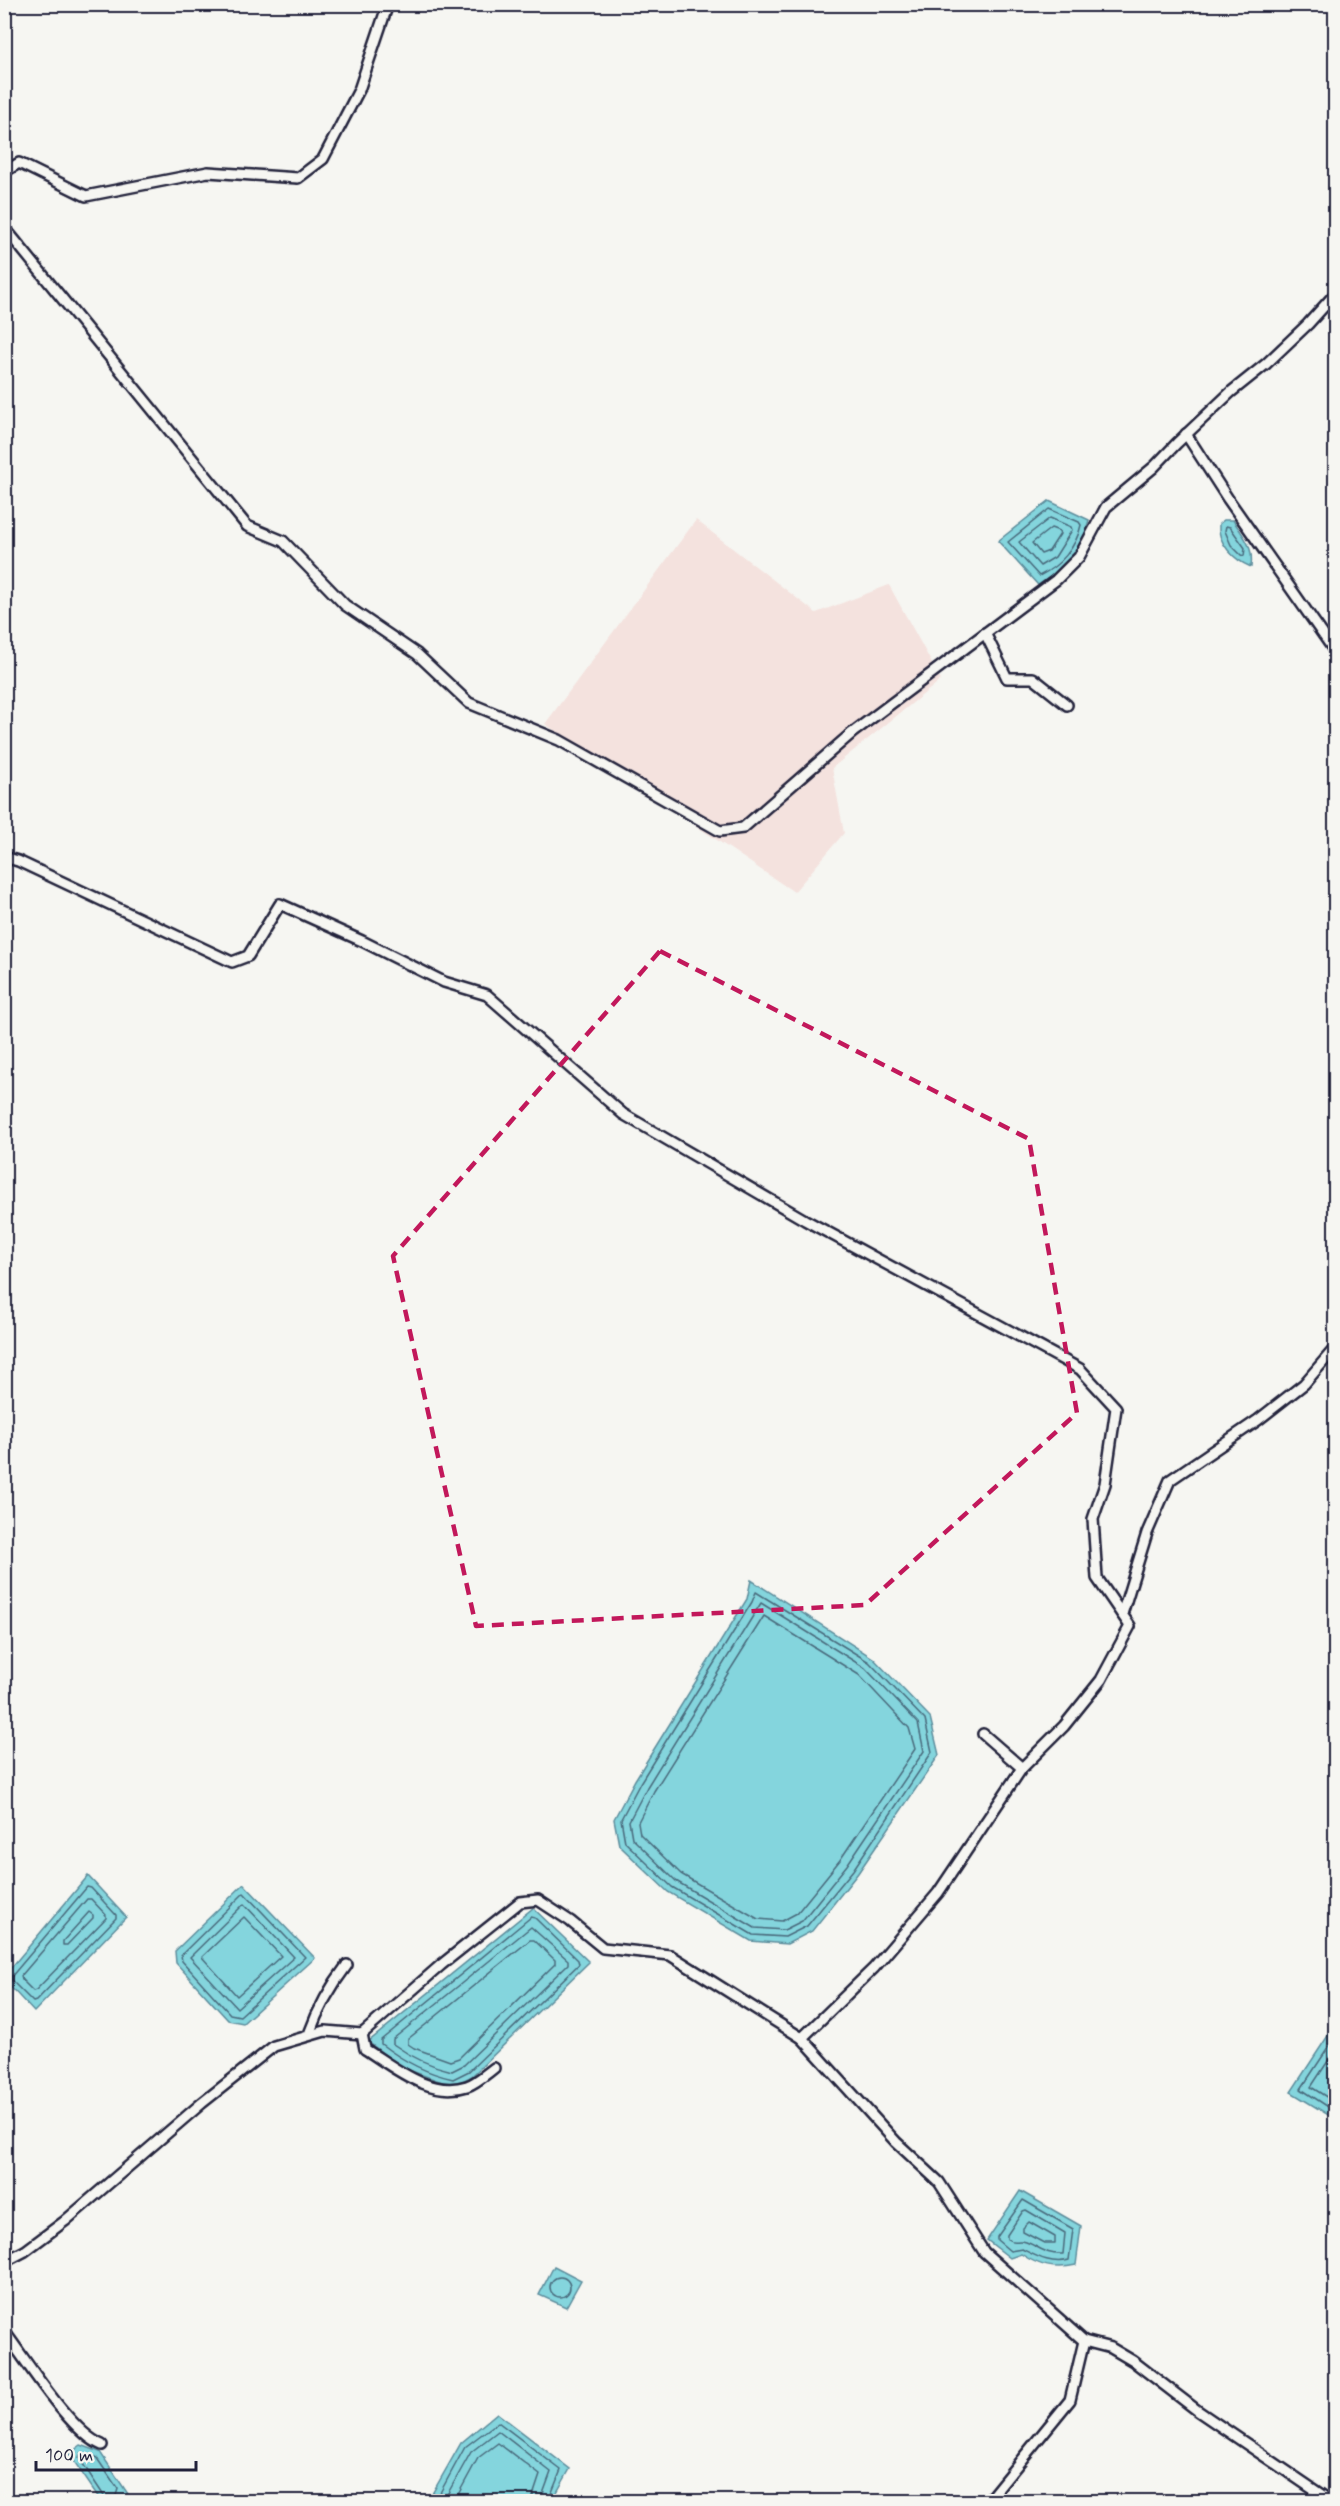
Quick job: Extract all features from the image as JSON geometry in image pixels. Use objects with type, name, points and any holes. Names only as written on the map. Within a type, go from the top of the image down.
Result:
[{"type":"street","points":[[4,172],[19,164],[86,196],[208,172],[298,178],[323,159],[367,68],[388,4]]},
{"type":"street","points":[[4,227],[247,526],[283,541],[345,605],[417,654],[469,703],[559,740],[720,831],[743,828],[852,733],[1056,580],[1079,557],[1106,507],[1154,467],[1231,392],[1266,364],[1308,324],[1335,294]]},
{"type":"street","points":[[1186,434],[1228,500],[1335,653]]},
{"type":"street","points":[[985,633],[1007,678],[1033,678],[1066,705]]},
{"type":"street","points":[[4,857],[18,861],[232,962],[248,956],[280,904],[363,941],[444,982],[487,995],[623,1114],[806,1220],[1080,1369],[1116,1408],[1105,1484],[1093,1519],[1097,1578],[1130,1626],[1101,1680],[1064,1726],[1022,1768],[938,1893],[874,1968],[802,2038]]},
{"type":"street","points":[[1122,1614],[1147,1533],[1170,1480],[1258,1420],[1304,1384],[1335,1347]]},
{"type":"street","points":[[983,1734],[1022,1768]]},
{"type":"street","points":[[4,2262],[26,2251],[65,2221],[202,2103],[274,2046],[325,2031],[362,2034],[441,1965],[520,1902],[538,1900],[570,1921],[603,1948],[670,1955],[802,2038],[896,2142],[939,2182],[984,2252],[1084,2341],[1111,2348],[1133,2361],[1198,2411],[1332,2502]]},
{"type":"street","points":[[309,2034],[315,2017],[334,1982],[348,1965]]},
{"type":"street","points":[[362,2034],[365,2049],[407,2076],[445,2091],[469,2086],[494,2068]]},
{"type":"street","points":[[4,2331],[57,2403],[85,2435],[102,2445]]},
{"type":"street","points":[[987,2502],[1070,2400],[1084,2341]]},
{"type":"highlighted area","points":[[660,951],[1029,1139],[1077,1413],[865,1605],[476,1626],[393,1256]]},
{"type":"shaded area","points":[[696,520],[816,613],[889,585],[941,680],[832,768],[844,833],[794,892],[545,724]]},
{"type":"water","points":[[1049,501],[1089,520],[1082,542],[1071,558],[1057,572],[1038,585],[998,541]]},
{"type":"water","points":[[1224,520],[1233,520],[1244,536],[1251,553],[1251,567],[1233,555],[1224,544],[1219,524]]},
{"type":"water","points":[[751,1580],[873,1658],[930,1717],[939,1755],[858,1873],[812,1931],[787,1944],[751,1941],[668,1892],[619,1845],[614,1819],[635,1780],[747,1599]]},
{"type":"water","points":[[88,1876],[126,1917],[34,2012],[5,1981],[5,1975]]},
{"type":"water","points":[[244,1884],[315,1958],[243,2023],[228,2020],[176,1963],[175,1951]]},
{"type":"water","points":[[533,1908],[589,1962],[472,2076],[453,2086],[403,2068],[368,2042]]},
{"type":"water","points":[[1335,2025],[1336,2118],[1335,2119],[1291,2092]]},
{"type":"water","points":[[1020,2191],[1081,2226],[1076,2265],[1047,2266],[1021,2254],[1010,2258],[987,2240]]},
{"type":"water","points":[[554,2266],[581,2280],[566,2307],[539,2295]]},
{"type":"water","points":[[497,2413],[570,2469],[552,2501],[428,2501],[461,2443]]},
{"type":"water","points":[[81,2445],[100,2452],[128,2494],[115,2501],[101,2501],[69,2454]]}]
